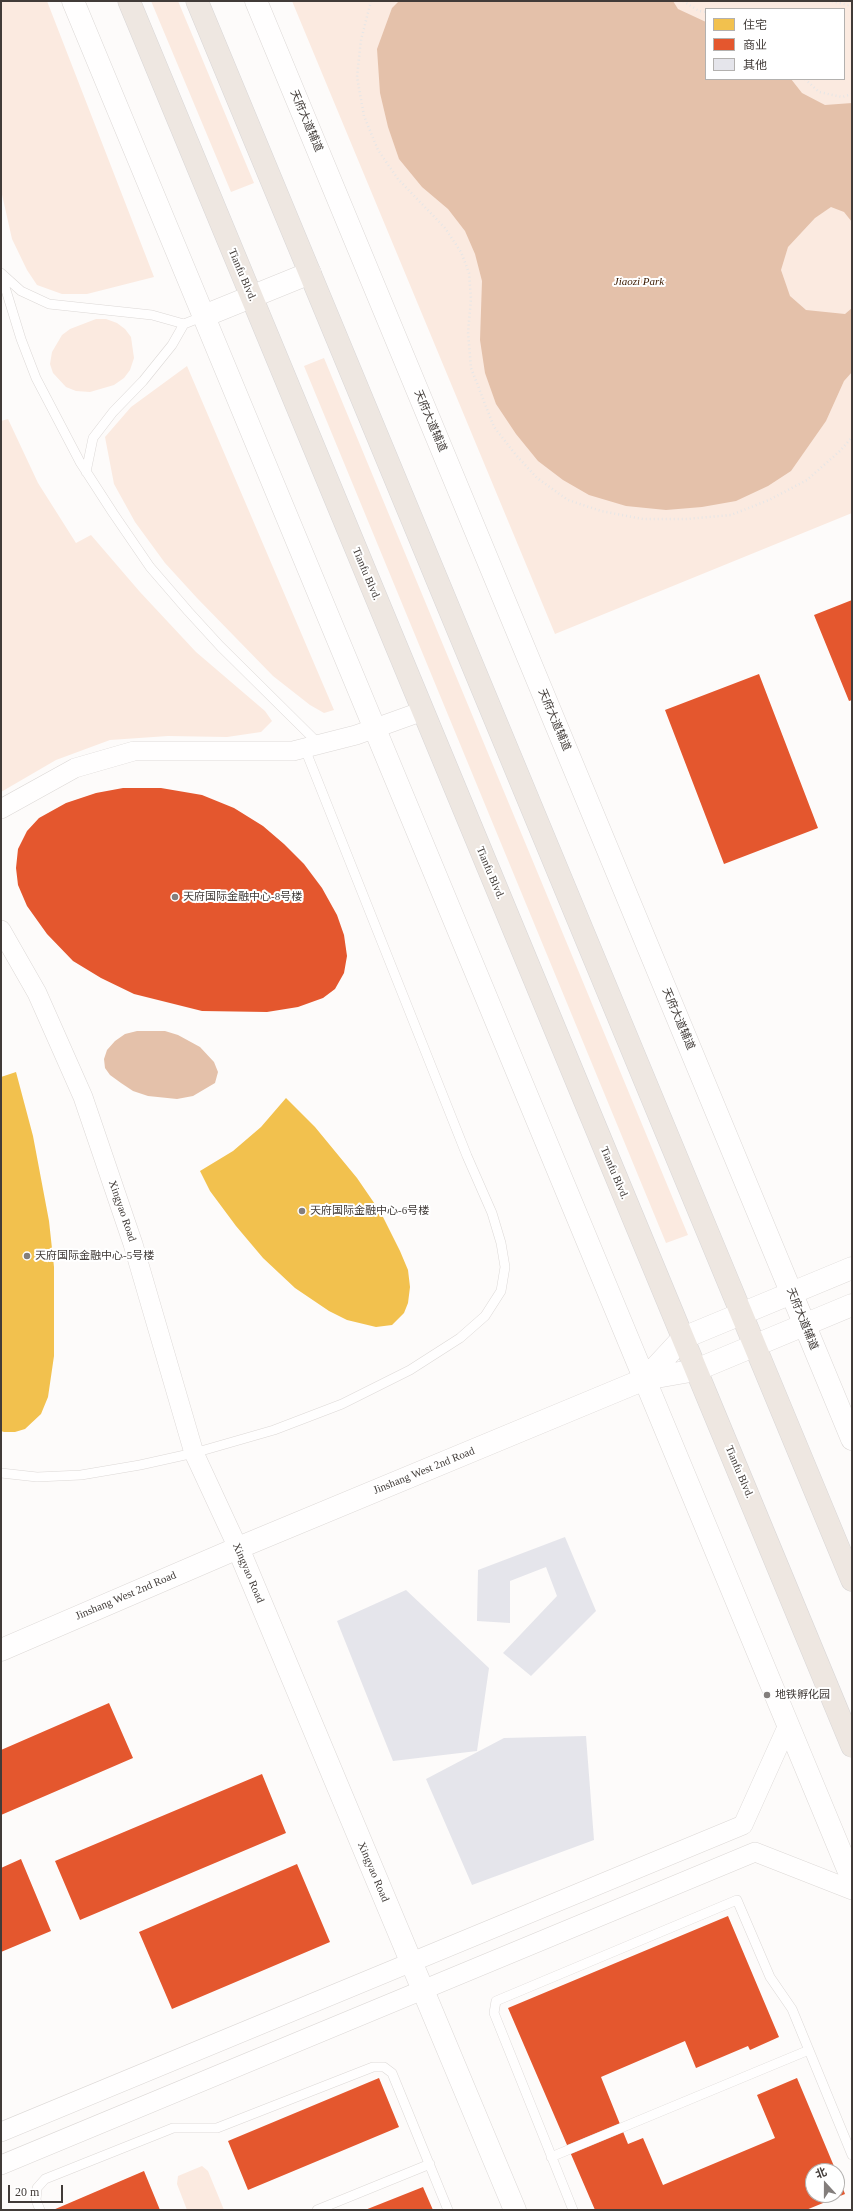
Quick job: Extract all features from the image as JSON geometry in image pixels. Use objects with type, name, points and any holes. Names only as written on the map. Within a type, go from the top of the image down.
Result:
[{"type":"main road","name":"Tianfu Blvd.","points":[[129,1],[852,1746]]},
{"type":"main road","points":[[197,1],[852,1580]]},
{"type":"street","points":[[74,1],[852,1879]]},
{"type":"street","name":"天府大道辅道","points":[[256,1],[852,1439]]},
{"type":"street","points":[[204,316],[310,273]]},
{"type":"street","points":[[1,809],[76,768],[134,751],[293,751],[312,747],[375,728],[423,711]]},
{"type":"street","name":"Xingyao Road","points":[[1,930],[37,993],[83,1097],[133,1244],[194,1453],[238,1548],[515,2210]]},
{"type":"street","points":[[645,1379],[683,1338],[852,1268]]},
{"type":"street","name":"Jinshang West 2nd Road","points":[[1,1650],[238,1548],[645,1379],[696,1370],[852,1305]]},
{"type":"street","points":[[1,2132],[743,1825],[788,1725]]},
{"type":"street","points":[[1,2165],[755,1852],[852,1890]]},
{"type":"lane","points":[[1,273],[21,291],[49,304],[152,315],[184,324],[204,316]]},
{"type":"lane","points":[[1,273],[21,339],[36,378],[86,472],[159,578],[312,747],[464,1149],[492,1213],[501,1243],[505,1267],[501,1291],[485,1316],[460,1338],[410,1370],[342,1404],[274,1430],[194,1453],[140,1465],[81,1475],[37,1477],[1,1473]]},
{"type":"lane","points":[[86,472],[93,438],[113,412],[143,381],[172,345],[184,324]]},
{"type":"lane","points":[[573,2210],[494,2013],[496,2001],[737,1900],[770,1977],[792,2009],[852,2155]]},
{"type":"lane","points":[[551,2157],[809,2050]]},
{"type":"lane","points":[[40,2210],[36,2200],[37,2188],[45,2179],[173,2128],[217,2128],[372,2067],[384,2067],[392,2073],[448,2210]]},
{"type":"lane","points":[[317,2210],[430,2164]]},
{"type":"path","points":[[371,1],[361,40],[358,77],[364,116],[378,150],[398,179],[445,228],[461,252],[469,273],[471,299],[468,332],[471,368],[494,427],[516,455],[537,478],[568,500],[601,511],[643,519],[687,519],[731,515],[769,500],[807,480],[841,450],[852,437]]},
{"type":"path","points":[[683,1],[699,11],[705,12]]},
{"type":"path","points":[[832,1],[848,5],[852,4]]},
{"type":"path","points":[[806,80],[819,92],[842,96],[852,94]]},
{"type":"green space","points":[[1,1],[47,1],[154,277],[87,294],[62,294],[37,285],[27,270],[12,239],[1,190]]},
{"type":"green space","points":[[151,1],[178,1],[254,183],[231,192]]},
{"type":"green space","name":"Jiaozi Park","points":[[292,1],[852,1],[852,513],[555,634]]},
{"type":"green space","points":[[96,319],[106,319],[117,323],[125,329],[131,337],[134,358],[130,370],[124,378],[114,385],[90,392],[76,391],[66,387],[53,373],[50,364],[52,352],[62,335],[70,329]]},
{"type":"green space","points":[[324,358],[688,1235],[666,1243],[304,366]]},
{"type":"green space","points":[[187,366],[334,710],[324,713],[310,705],[273,676],[197,598],[165,563],[135,522],[114,484],[105,437],[131,407]]},
{"type":"green space","points":[[8,419],[38,483],[76,543],[91,535],[140,592],[196,652],[265,711],[272,721],[261,732],[227,737],[168,736],[110,740],[56,760],[1,792],[1,421]]},
{"type":"green space","points":[[202,2166],[208,2171],[224,2210],[187,2210],[177,2184],[178,2176]]},
{"type":"shaded area","name":"Jiaozi Park","points":[[399,1],[673,1],[678,9],[705,22],[705,80],[792,80],[802,93],[825,105],[852,103],[852,222],[844,212],[831,207],[815,218],[788,247],[781,270],[790,296],[806,310],[845,314],[852,308],[852,372],[844,381],[826,421],[791,471],[768,486],[736,501],[702,507],[666,510],[626,506],[589,495],[563,480],[538,461],[516,434],[496,404],[485,373],[480,340],[482,281],[475,254],[465,231],[448,209],[422,187],[399,159],[388,127],[380,93],[377,49],[392,8]]},
{"type":"shaded area","points":[[137,1031],[165,1031],[178,1035],[200,1047],[214,1062],[218,1072],[215,1083],[193,1096],[177,1099],[148,1096],[133,1091],[121,1083],[110,1075],[105,1068],[104,1059],[107,1050],[115,1041],[125,1034]]},
{"type":"building: 住宅","name":"天府国际金融中心-5号楼","points":[[16,1072],[33,1136],[49,1221],[54,1267],[54,1356],[48,1397],[41,1414],[25,1429],[15,1432],[4,1432],[1,1431],[1,1077]]},
{"type":"building: 住宅","name":"天府国际金融中心-6号楼","points":[[286,1098],[315,1127],[357,1178],[381,1213],[400,1251],[408,1270],[410,1287],[408,1303],[404,1313],[392,1325],[376,1327],[347,1320],[329,1311],[295,1288],[263,1258],[236,1226],[210,1191],[200,1171],[233,1151],[261,1127]]},
{"type":"building: 商业","points":[[852,600],[852,700],[849,701],[814,615]]},
{"type":"building: 商业","points":[[759,674],[818,828],[724,864],[665,710]]},
{"type":"building: 商业","name":"天府国际金融中心-8号楼","points":[[123,788],[161,788],[202,795],[234,808],[263,826],[284,844],[304,864],[322,888],[337,915],[344,935],[347,956],[344,973],[335,989],[323,998],[298,1007],[267,1012],[202,1011],[134,994],[101,978],[73,961],[47,934],[27,906],[18,885],[16,868],[18,849],[27,831],[39,818],[66,803],[96,793]]},
{"type":"building: 商业","points":[[109,1703],[133,1758],[1,1815],[1,1750]]},
{"type":"building: 商业","points":[[262,1774],[286,1833],[80,1920],[55,1861]]},
{"type":"building: 商业","points":[[21,1859],[51,1931],[1,1952],[1,1868]]},
{"type":"building: 商业","points":[[297,1864],[330,1942],[172,2009],[139,1932]]},
{"type":"building: 商业","points":[[728,1916],[779,2037],[750,2050],[748,2046],[696,2068],[685,2041],[601,2077],[628,2144],[643,2138],[663,2185],[775,2138],[757,2095],[797,2078],[833,2163],[805,2163],[805,2203],[823,2203],[806,2210],[595,2210],[508,2008]]},
{"type":"building: 商业","points":[[379,2078],[399,2127],[248,2190],[228,2141]]},
{"type":"building: 商业","points":[[144,2171],[160,2210],[53,2210]]},
{"type":"building: 商业","points":[[423,2187],[433,2210],[365,2210]]},
{"type":"building: 其他","points":[[565,1537],[596,1611],[531,1676],[503,1653],[557,1596],[546,1567],[510,1581],[510,1623],[477,1621],[478,1570]]},
{"type":"building: 其他","points":[[406,1590],[489,1668],[477,1751],[393,1761],[337,1621]]},
{"type":"building: 其他","points":[[586,1736],[594,1840],[472,1885],[426,1779],[504,1738]]},
{"type":"place","name":"天府国际金融中心-8号楼","points":[[175,897]]},
{"type":"place","name":"天府国际金融中心-6号楼","points":[[302,1211]]},
{"type":"place","name":"天府国际金融中心-5号楼","points":[[27,1256]]},
{"type":"place","name":"地铁孵化园","points":[[767,1695]]}]
